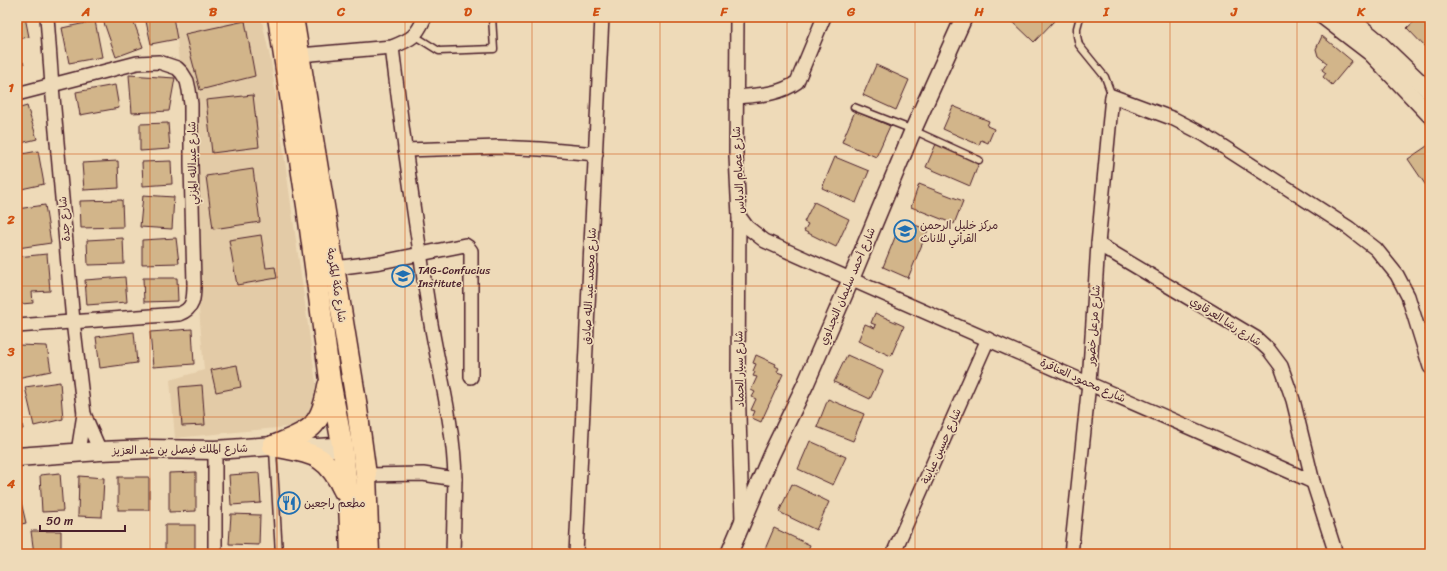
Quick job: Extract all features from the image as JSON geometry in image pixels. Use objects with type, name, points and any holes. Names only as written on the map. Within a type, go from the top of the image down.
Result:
[{"type":"main road","name":"شارع مكة المكرمة","points":[[278,17],[306,198],[330,380],[342,444],[349,502],[351,554]]},
{"type":"main road","name":"شارع مكة المكرمة","points":[[293,17],[335,268],[366,475],[369,554]]},
{"type":"main road","points":[[273,446],[301,433],[315,424],[322,410],[330,380]]},
{"type":"main road","points":[[342,444],[352,440],[360,433]]},
{"type":"main road","name":"شارع الملك فيصل بن عبد العزيز","points":[[17,456],[100,451],[215,450],[273,446],[317,448],[334,447],[342,444]]},
{"type":"main road","points":[[273,446],[310,454],[327,463],[338,478],[349,502]]},
{"type":"street","points":[[300,55],[392,47],[415,36],[425,17]]},
{"type":"street","name":"شارع محمد عبد الله صادق","points":[[576,554],[602,17]]},
{"type":"street","name":"شارع عصام الدباس","points":[[737,17],[736,156],[739,216],[747,227],[766,241],[851,280]]},
{"type":"street","points":[[736,97],[778,92],[797,82],[824,17]]},
{"type":"street","name":"شارع أحمد سليمان النجداوي","points":[[729,554],[771,455],[806,383],[851,280],[913,130],[964,17]]},
{"type":"street","points":[[1324,17],[1371,53],[1430,115]]},
{"type":"street","points":[[1348,17],[1377,41],[1430,92]]},
{"type":"street","name":"شارع جدة","points":[[46,19],[73,322],[84,414],[78,452]]},
{"type":"street","points":[[392,47],[405,150],[436,353],[451,426],[455,479],[453,554]]},
{"type":"street","name":"شارع عبدالله المزني","points":[[17,94],[137,63],[159,62],[177,68],[182,73],[187,81],[191,104],[194,284],[194,298],[190,307],[188,310],[179,314],[17,326]]},
{"type":"street","points":[[1112,96],[1174,119],[1205,135],[1349,228],[1376,249],[1396,275],[1408,296],[1430,367]]},
{"type":"street","name":"شارع مزعل خضور","points":[[1071,554],[1089,383],[1098,244],[1112,96]]},
{"type":"street","points":[[405,150],[499,147],[596,154]]},
{"type":"street","name":"شارع سيار الحماد","points":[[739,216],[738,380],[742,523]]},
{"type":"street","name":"شارع رشا العرقاوي","points":[[1098,244],[1256,338],[1269,350],[1281,366],[1293,400],[1313,482],[1336,554]]},
{"type":"street","points":[[335,268],[381,262],[465,246],[471,251],[472,377]]},
{"type":"street","name":"شارع محمود العناقرة","points":[[851,280],[1313,482]]},
{"type":"street","name":"شارع حسين عبابنة","points":[[893,554],[988,339]]},
{"type":"street","name":"شارع جدة","points":[[84,414],[100,451]]},
{"type":"street","points":[[215,450],[215,554]]},
{"type":"street","points":[[366,475],[423,474],[455,479]]},
{"type":"lane","points":[[415,36],[440,51],[494,49],[492,17]]},
{"type":"lane","name":"شارع مزعل خضور","points":[[1080,17],[1077,36],[1079,44],[1105,77],[1112,96]]},
{"type":"lane","points":[[854,106],[913,130],[979,160]]},
{"type":"lane","points":[[273,446],[278,554]]},
{"type":"shaded area","points":[[176,17],[261,17],[271,62],[319,404],[306,425],[175,438],[170,380],[204,370]]},
{"type":"building","points":[[17,17],[25,17],[29,37],[17,39]]},
{"type":"building","points":[[112,17],[132,17],[143,47],[116,57],[103,20]]},
{"type":"building","points":[[145,17],[173,17],[177,39],[151,44]]},
{"type":"building","points":[[1008,17],[1050,17],[1054,21],[1034,42]]},
{"type":"building","points":[[1419,17],[1430,17],[1430,46],[1427,49],[1407,28]]},
{"type":"building","points":[[95,21],[102,57],[69,63],[62,28]]},
{"type":"building","points":[[245,21],[255,76],[200,90],[185,34]]},
{"type":"building","points":[[1322,36],[1352,61],[1332,85],[1323,77],[1326,73],[1322,70],[1327,63],[1318,56],[1316,49]]},
{"type":"building","points":[[17,59],[24,63],[17,76]]},
{"type":"building","points":[[876,65],[909,80],[896,110],[863,95]]},
{"type":"building","points":[[129,75],[175,78],[169,111],[132,113]]},
{"type":"building","points":[[115,85],[119,108],[80,115],[76,92]]},
{"type":"building","points":[[253,95],[259,147],[212,153],[206,100]]},
{"type":"building","points":[[27,106],[37,139],[17,144],[17,109]]},
{"type":"building","points":[[953,106],[989,121],[987,126],[994,129],[988,143],[981,140],[979,145],[943,129]]},
{"type":"building","points":[[855,111],[890,126],[876,157],[842,142]]},
{"type":"building","points":[[168,123],[170,149],[140,151],[140,124]]},
{"type":"building","points":[[936,144],[979,163],[970,186],[926,167]]},
{"type":"building","points":[[1430,144],[1430,185],[1427,187],[1408,159]]},
{"type":"building","points":[[38,151],[44,184],[17,190],[17,155]]},
{"type":"building","points":[[835,157],[869,171],[856,203],[822,188]]},
{"type":"building","points":[[118,161],[119,188],[84,190],[82,163]]},
{"type":"building","points":[[171,161],[172,184],[143,186],[142,162]]},
{"type":"building","points":[[253,169],[260,222],[213,229],[206,176]]},
{"type":"building","points":[[919,184],[963,201],[954,224],[911,207]]},
{"type":"building","points":[[143,195],[174,197],[172,229],[140,227]]},
{"type":"building","points":[[122,200],[123,227],[81,228],[80,201]]},
{"type":"building","points":[[814,202],[849,219],[836,247],[804,231],[808,224],[804,222]]},
{"type":"building","points":[[45,205],[51,243],[18,248],[17,209]]},
{"type":"building","points":[[902,220],[928,230],[908,278],[883,267]]},
{"type":"building","points":[[261,235],[266,268],[275,267],[277,278],[237,285],[229,240]]},
{"type":"building","points":[[123,238],[124,264],[88,265],[87,240]]},
{"type":"building","points":[[176,238],[179,263],[142,264],[142,240]]},
{"type":"building","points":[[47,254],[50,291],[32,292],[33,303],[21,304],[17,257]]},
{"type":"building","points":[[125,277],[127,302],[87,305],[85,280]]},
{"type":"building","points":[[143,278],[177,278],[178,301],[144,302]]},
{"type":"building","points":[[875,313],[904,326],[891,356],[858,341],[865,324],[875,328],[876,325],[871,323]]},
{"type":"building","points":[[192,329],[194,364],[153,367],[150,332]]},
{"type":"building","points":[[134,332],[137,363],[100,368],[96,337]]},
{"type":"building","points":[[17,345],[47,346],[51,371],[17,378]]},
{"type":"building","points":[[756,355],[776,364],[775,366],[779,368],[777,372],[783,374],[761,422],[752,418],[755,411],[751,410],[756,399],[752,397],[755,392],[751,390],[757,377],[753,376],[755,372],[753,371],[756,364],[753,363]]},
{"type":"building","points":[[847,355],[883,371],[870,399],[834,382]]},
{"type":"building","points":[[237,365],[241,387],[216,392],[211,370]]},
{"type":"building","points":[[60,382],[63,419],[34,426],[25,387]]},
{"type":"building","points":[[202,385],[205,425],[182,426],[179,387]]},
{"type":"building","points":[[828,399],[864,414],[853,441],[817,427]]},
{"type":"building","points":[[17,401],[23,429],[17,430]]},
{"type":"building","points":[[810,441],[846,457],[833,485],[798,469]]},
{"type":"building","points":[[196,472],[196,511],[169,512],[169,473]]},
{"type":"building","points":[[60,473],[63,511],[42,512],[40,475]]},
{"type":"building","points":[[259,473],[261,503],[231,505],[229,475]]},
{"type":"building","points":[[79,476],[104,478],[102,517],[78,516]]},
{"type":"building","points":[[118,477],[149,477],[149,510],[118,510]]},
{"type":"building","points":[[792,484],[829,502],[816,530],[779,512]]},
{"type":"building","points":[[17,485],[26,523],[17,525]]},
{"type":"building","points":[[231,514],[260,515],[259,545],[229,544]]},
{"type":"building","points":[[165,525],[195,525],[195,554],[165,554]]},
{"type":"building","points":[[774,528],[810,545],[807,552],[803,551],[802,554],[763,554]]},
{"type":"building","points":[[31,531],[61,531],[61,554],[34,554]]},
{"type":"place","name":"مركز خليل الرحمن القرأني للاناث","points":[[905,231]]},
{"type":"place","name":"TAG-Confucius Institute","points":[[403,276]]},
{"type":"place","name":"مطعم راجعين","points":[[289,503]]}]
